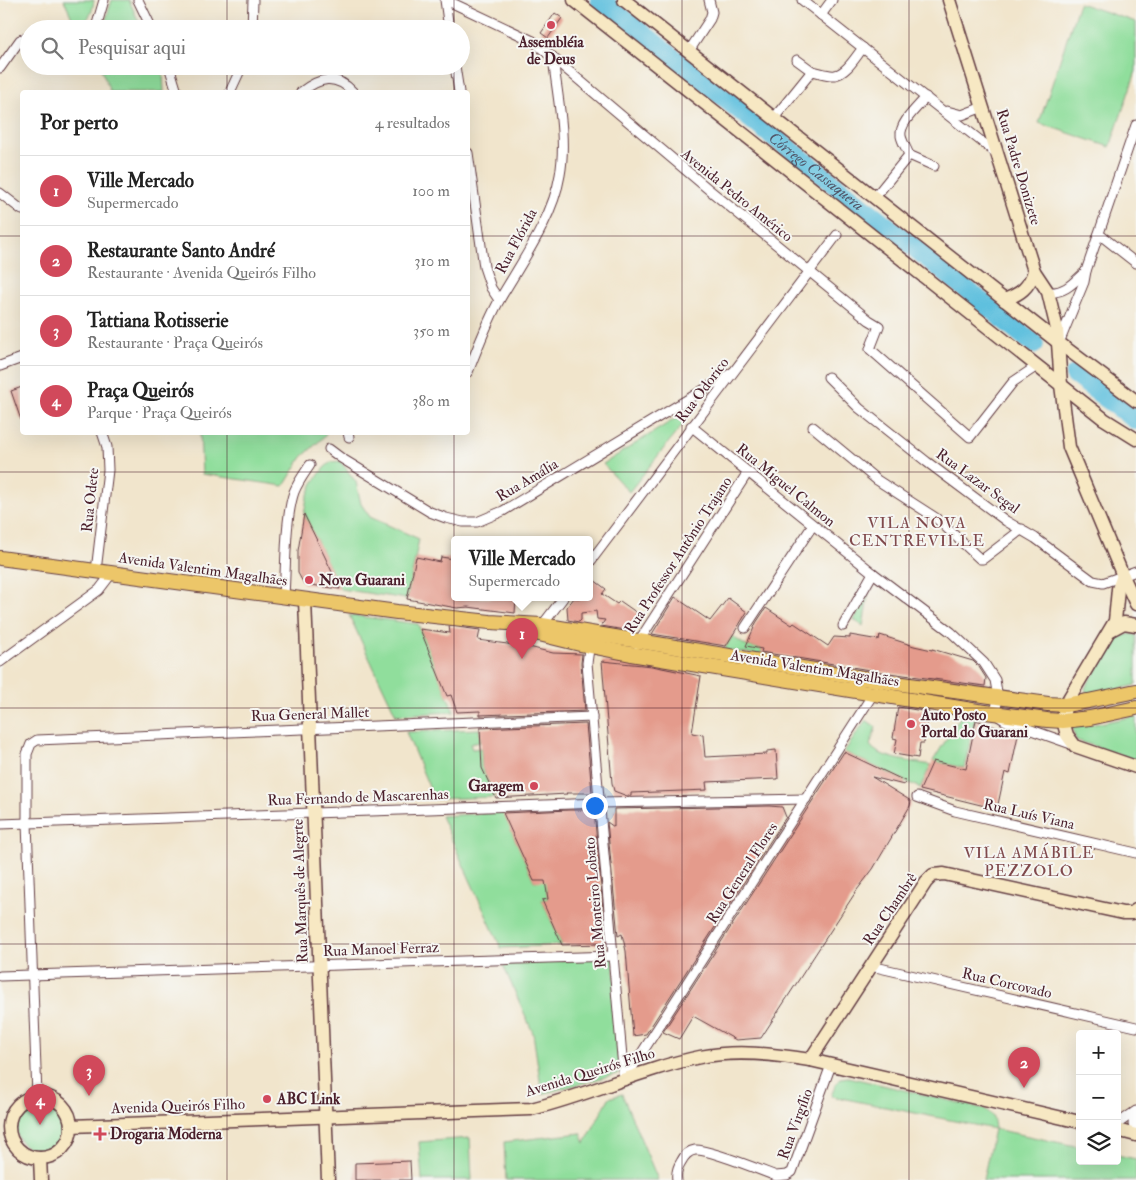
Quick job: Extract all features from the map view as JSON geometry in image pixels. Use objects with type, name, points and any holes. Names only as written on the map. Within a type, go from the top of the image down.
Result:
[{"type":"main road","points":[[574,0],[1060,385],[1136,439]]},
{"type":"main road","points":[[624,0],[1004,300],[1136,401]]},
{"type":"main road","name":"Rua Padre Donizete","points":[[949,0],[1034,271],[1048,292],[1059,343],[1060,385],[1069,447],[1136,604]]},
{"type":"main road","points":[[1004,300],[1015,296],[1028,286],[1034,271]]},
{"type":"main road","name":"Avenida Valentim Magalhães","points":[[0,558],[305,600],[539,629],[591,640],[630,654],[995,714],[1063,721],[1136,708]]},
{"type":"main road","points":[[1123,576],[1118,589],[1117,614],[1111,630],[1064,705],[1063,721],[1067,735],[1075,746],[1136,767]]},
{"type":"main road","name":"Rua Marquês de Alegrte","points":[[305,600],[328,1180]]},
{"type":"main road","points":[[1111,630],[1124,623],[1136,624]]},
{"type":"main road","name":"Avenida Valentim Magalhães","points":[[591,640],[638,642],[881,681],[998,698],[1064,705],[1136,692]]},
{"type":"main road","name":"Rua Chambrê","points":[[810,1060],[926,882],[934,875],[938,874],[1123,913],[1132,913],[1136,910]]},
{"type":"main road","name":"Avenida Queirós Filho","points":[[71,1126],[532,1108],[560,1101],[671,1064],[701,1057],[732,1054],[777,1055],[810,1060],[1076,1121]]},
{"type":"main road","points":[[37,1096],[48,1097],[61,1105],[66,1111],[71,1126],[70,1134],[63,1148],[56,1154],[40,1158],[30,1157],[17,1148],[4,1129],[15,1108],[29,1098],[37,1096]]},
{"type":"main road","points":[[1121,1131],[1136,1134]]},
{"type":"main road","points":[[40,1158],[41,1180]]},
{"type":"street","points":[[98,20],[104,0]]},
{"type":"street","points":[[138,0],[148,20]]},
{"type":"street","points":[[252,20],[253,0]]},
{"type":"street","points":[[446,0],[448,20]]},
{"type":"street","name":"Avenida Pedro Américo","points":[[446,0],[533,41],[707,188],[869,320],[879,326],[870,350],[970,437],[1013,382],[1037,366]]},
{"type":"street","points":[[688,51],[710,18],[712,12],[709,0]]},
{"type":"street","points":[[802,0],[999,155]]},
{"type":"street","points":[[821,15],[832,0]]},
{"type":"street","points":[[0,68],[20,40]]},
{"type":"street","points":[[797,60],[812,71],[832,75],[844,70],[863,48]]},
{"type":"street","name":"Rua Flórida","points":[[470,367],[485,328],[499,300],[540,231],[560,177],[563,155],[562,140],[552,57]]},
{"type":"street","points":[[774,118],[812,71]]},
{"type":"street","points":[[171,75],[175,90]]},
{"type":"street","points":[[231,90],[238,75]]},
{"type":"street","points":[[456,75],[459,90]]},
{"type":"street","points":[[303,90],[324,79],[338,81],[351,90]]},
{"type":"street","points":[[926,97],[905,123],[901,131],[901,137],[909,154],[934,166]]},
{"type":"street","points":[[942,110],[962,114],[983,107]]},
{"type":"street","points":[[1059,343],[1084,282],[1086,270],[1136,126]]},
{"type":"street","points":[[874,197],[909,154]]},
{"type":"street","points":[[470,167],[484,267],[491,288],[499,300]]},
{"type":"street","points":[[0,192],[20,208]]},
{"type":"street","points":[[1099,234],[1136,263]]},
{"type":"street","name":"Rua Odorico","points":[[593,558],[837,235]]},
{"type":"street","points":[[1048,292],[1065,289],[1086,270]]},
{"type":"street","points":[[0,366],[20,359]]},
{"type":"street","name":"Rua Amália","points":[[329,449],[430,512],[463,522],[477,522],[503,512],[733,372]]},
{"type":"street","name":"Rua Lazar Segal","points":[[828,377],[859,408],[1006,521],[1022,529],[1093,580],[1103,583],[1136,571]]},
{"type":"street","name":"Rua Miguel Calmon","points":[[691,426],[873,573],[951,632],[984,663],[995,680],[998,698],[995,714]]},
{"type":"street","points":[[813,426],[877,480],[936,518],[980,559],[983,559],[1022,529]]},
{"type":"street","name":"Rua Odete","points":[[96,570],[108,470],[107,447],[103,435]]},
{"type":"street","points":[[284,596],[289,512],[294,493],[301,478],[310,466]]},
{"type":"street","name":"Rua Professor Antônio Trajano","points":[[630,654],[748,472]]},
{"type":"street","points":[[745,628],[813,524]]},
{"type":"street","points":[[0,662],[100,590],[112,573]]},
{"type":"street","points":[[843,626],[873,573]]},
{"type":"street","points":[[539,629],[560,601]]},
{"type":"street","name":"Rua Monteiro Lobato","points":[[591,640],[587,663],[624,1080]]},
{"type":"street","name":"Rua General Flores","points":[[624,1080],[881,681]]},
{"type":"street","points":[[995,714],[1075,746]]},
{"type":"street","name":"Rua General Mallet","points":[[27,823],[27,754],[31,744],[42,738],[592,717]]},
{"type":"street","name":"Rua Luís Viana","points":[[917,797],[955,811],[1136,853]]},
{"type":"street","name":"Rua Fernando de Mascarenhas","points":[[0,824],[600,803],[806,799]]},
{"type":"street","points":[[27,823],[37,1096]]},
{"type":"street","name":"Rua Manoel Ferraz","points":[[0,976],[613,956]]},
{"type":"street","name":"Rua Corcovado","points":[[872,966],[1136,1027]]},
{"type":"street","name":"Rua Virgílio","points":[[677,1180],[677,1169],[681,1160],[685,1154],[696,1150],[711,1153],[776,1176],[787,1175],[792,1172],[831,1065]]},
{"type":"street","points":[[1121,1121],[1135,1111]]},
{"type":"street","points":[[1135,1111],[1133,1124],[1136,1134]]},
{"type":"green space","points":[[64,0],[94,0],[86,20],[73,20]]},
{"type":"green space","points":[[112,0],[129,0],[138,20],[106,20]]},
{"type":"green space","points":[[1079,3],[1136,22],[1136,71],[1110,147],[1039,123]]},
{"type":"green space","points":[[103,75],[163,75],[164,90],[109,90]]},
{"type":"green space","points":[[700,403],[629,492],[603,464]]},
{"type":"green space","points":[[200,435],[326,435],[302,457],[284,486],[202,474]]},
{"type":"green space","points":[[340,461],[356,482],[361,504],[370,517],[419,539],[407,599],[340,589],[304,514],[307,497],[313,483],[331,462]]},
{"type":"green space","points":[[869,591],[863,626],[854,620]]},
{"type":"green space","points":[[349,615],[418,624],[454,712],[396,715]]},
{"type":"green space","points":[[1130,634],[1136,635],[1136,685],[1090,696],[1087,694],[1085,688],[1114,641]]},
{"type":"green space","points":[[732,636],[746,646],[762,649],[761,655],[724,650]]},
{"type":"green space","points":[[962,714],[976,717],[964,768],[933,761]]},
{"type":"green space","points":[[1136,716],[1136,760],[1076,740],[1071,725],[1090,725]]},
{"type":"green space","points":[[866,720],[876,727],[870,745],[874,750],[889,757],[931,765],[920,788],[844,752]]},
{"type":"green space","points":[[480,729],[480,742],[470,744],[472,749],[481,748],[482,768],[496,797],[434,799],[406,732]]},
{"type":"green space","points":[[503,812],[534,881],[569,878],[546,885],[548,899],[542,900],[562,945],[501,948],[441,816]]},
{"type":"green space","points":[[613,956],[624,1072],[542,1094],[533,1033],[503,965]]},
{"type":"green space","points":[[848,1077],[985,1109],[993,1118],[995,1129],[1076,1146],[1076,1165],[1121,1165],[1121,1156],[1136,1159],[1136,1180],[983,1180],[994,1129],[831,1096],[841,1078]]},
{"type":"green space","points":[[622,1094],[658,1180],[506,1180],[504,1142],[581,1133],[585,1143],[609,1098]]},
{"type":"green space","points":[[40,1103],[49,1105],[57,1110],[62,1118],[64,1127],[62,1136],[57,1144],[49,1149],[40,1151],[31,1149],[23,1144],[18,1136],[16,1127],[18,1118],[23,1110],[31,1105]]},
{"type":"green space","points":[[470,1138],[472,1180],[422,1180],[419,1142]]},
{"type":"building","name":"Assembléia de Deus","points":[[555,13],[562,18],[548,38],[541,33]]},
{"type":"building","points":[[20,388],[20,417],[11,391]]},
{"type":"building","points":[[304,514],[340,589],[304,584],[298,573],[298,551]]},
{"type":"building","points":[[416,557],[440,562],[441,557],[451,559],[451,601],[516,601],[515,613],[468,607],[457,608],[407,599]]},
{"type":"building","points":[[593,579],[606,589],[602,594],[617,604],[620,601],[643,617],[632,631],[601,626],[605,620],[597,619],[596,611],[581,613],[581,620],[579,622],[568,620],[567,607],[572,601],[593,601]]},
{"type":"building","points":[[675,597],[710,621],[728,598],[747,612],[726,646],[652,634]]},
{"type":"building","points":[[766,608],[792,625],[794,623],[828,646],[834,637],[850,638],[850,635],[879,640],[880,635],[973,661],[986,678],[985,686],[882,672],[761,652],[762,649],[746,646],[756,623]]},
{"type":"building","points":[[449,626],[480,630],[478,640],[529,647],[553,653],[582,654],[585,711],[480,715],[480,711],[457,712],[451,695],[447,696],[420,629],[450,633]]},
{"type":"building","points":[[602,661],[652,666],[701,676],[692,733],[703,735],[705,757],[767,754],[767,751],[776,750],[778,779],[706,782],[707,790],[631,793],[631,796],[614,791]]},
{"type":"building","name":"Auto Posto Portal do Guarani","points":[[898,707],[929,712],[924,743],[920,743],[918,758],[894,754],[897,739],[893,738]]},
{"type":"building","points":[[976,720],[1018,735],[1010,774],[1005,772],[997,809],[920,790],[933,761],[966,769]]},
{"type":"building","points":[[586,724],[592,793],[496,798],[482,768],[480,728]]},
{"type":"building","points":[[844,752],[905,781],[904,785],[872,777],[911,801],[910,806],[873,869],[857,890],[761,1038],[736,1040],[693,1016],[679,1039],[663,1032]]},
{"type":"building","points":[[782,807],[786,817],[646,1034],[633,1036],[626,951],[622,934],[618,936],[607,822],[614,827],[614,809]]},
{"type":"building","points":[[594,810],[606,942],[603,944],[562,945],[542,900],[548,899],[545,881],[534,881],[503,813]]},
{"type":"building","points":[[410,1161],[411,1180],[355,1180],[355,1163]]},
{"type":"waterway","name":"Córrego Cassaquera","points":[[600,0],[1034,344]]},
{"type":"waterway","name":"Córrego Cassaquera","points":[[1075,375],[1136,420]]},
{"type":"place","name":"Assembléia de Deus","points":[[551,25]]},
{"type":"place","name":"Nova Guarani","points":[[309,580]]},
{"type":"place","name":"Ville Mercado","points":[[522,659]]},
{"type":"place","name":"Auto Posto Portal do Guarani","points":[[911,724]]},
{"type":"place","name":"Garagem","points":[[534,786]]},
{"type":"place","name":"Restaurante Santo André","points":[[1024,1088]]},
{"type":"place","name":"Tattiana Rotisserie","points":[[89,1096]]},
{"type":"place","name":"ABC Link","points":[[267,1099]]},
{"type":"place","name":"Praça Queirós","points":[[40,1125]]},
{"type":"place","name":"Drogaria Moderna","points":[[100,1134]]},
{"type":"district","name":"VILA NOVA CENTREVILLE","points":[[917,531]]},
{"type":"district","name":"VILA AMÁBILE PEZZOLO","points":[[1029,861]]}]
